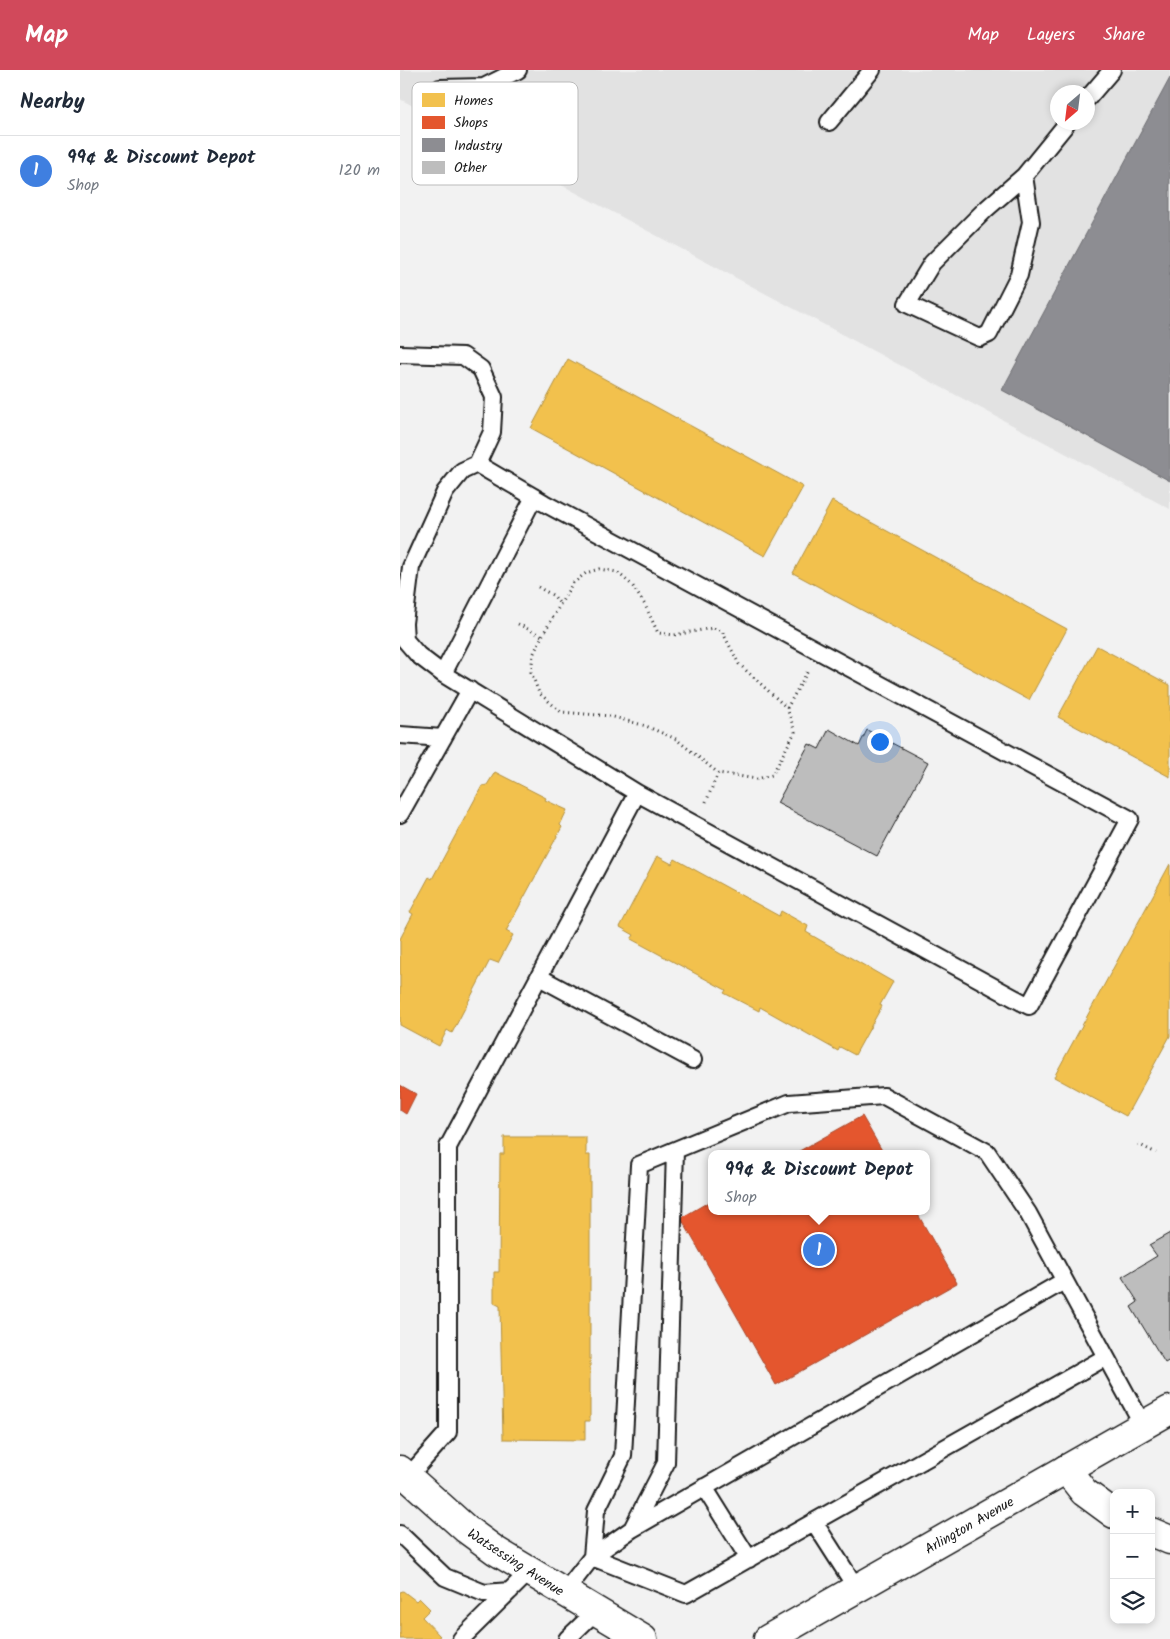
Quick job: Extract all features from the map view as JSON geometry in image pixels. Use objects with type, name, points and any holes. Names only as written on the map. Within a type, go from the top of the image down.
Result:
[{"type":"street","name":"Arlington Avenue","points":[[768,1639],[1170,1410]]},
{"type":"street","points":[[1066,1469],[1084,1492],[1110,1511]]},
{"type":"street","name":"Watsessing Avenue","points":[[404,1473],[466,1530],[496,1551],[643,1639]]},
{"type":"street","points":[[1155,1534],[1170,1540]]},
{"type":"lane","points":[[494,82],[518,70]]},
{"type":"lane","points":[[829,122],[872,70]]},
{"type":"lane","points":[[1095,90],[1112,70]]},
{"type":"lane","points":[[1024,176],[1031,222],[1019,275],[989,334],[980,338],[907,304],[932,263],[985,210],[1024,176],[1061,130]]},
{"type":"lane","points":[[400,354],[463,356],[481,369],[494,397],[492,432],[477,464],[462,471],[445,492],[411,567],[404,623],[406,640],[418,655],[444,674],[637,793],[1029,1006],[1130,819],[534,497],[477,464]]},
{"type":"lane","points":[[444,674],[534,497]]},
{"type":"lane","points":[[400,814],[470,690]]},
{"type":"lane","points":[[400,735],[443,738]]},
{"type":"lane","points":[[404,1473],[448,1432],[448,1147],[637,793]]},
{"type":"lane","points":[[539,977],[693,1060]]},
{"type":"lane","points":[[592,1557],[596,1511],[623,1456],[639,1165],[789,1103],[884,1096],[988,1152],[1028,1213],[1143,1425]]},
{"type":"lane","points":[[632,1529],[666,1463],[675,1150]]},
{"type":"lane","points":[[564,1593],[592,1557],[632,1529],[1064,1281]]},
{"type":"lane","points":[[592,1557],[686,1594],[1106,1357]]},
{"type":"lane","points":[[704,1487],[749,1558]]},
{"type":"lane","points":[[814,1522],[857,1589]]},
{"type":"lane","points":[[400,1534],[445,1577],[484,1593],[510,1591]]},
{"type":"lane","points":[[461,1639],[529,1572]]},
{"type":"lane","points":[[567,1639],[595,1612]]},
{"type":"path","points":[[599,569],[617,572],[632,585],[646,605],[658,633],[674,635],[713,628],[722,631],[739,664],[787,708],[794,732],[772,775],[757,779],[718,774],[676,739],[646,726],[610,716],[561,712],[539,693],[531,672],[533,655],[560,604],[572,584],[586,573],[599,569]]},
{"type":"path","points":[[538,587],[554,596],[560,604]]},
{"type":"path","points":[[518,624],[542,636]]},
{"type":"path","points":[[787,708],[812,665]]},
{"type":"path","points":[[706,802],[718,774]]},
{"type":"path","points":[[1138,1144],[1156,1153]]},
{"type":"shaded area","points":[[400,70],[1170,70],[1170,509],[562,185],[578,185],[578,82],[412,82],[412,105],[400,99]]},
{"type":"building: Homes","points":[[568,359],[803,487],[765,556],[531,428]]},
{"type":"building: Homes","points":[[832,501],[1067,629],[1029,700],[793,573]]},
{"type":"building: Homes","points":[[1097,646],[1170,685],[1170,777],[1058,717]]},
{"type":"building: Homes","points":[[495,772],[567,810],[560,825],[562,827],[506,931],[513,935],[498,963],[490,960],[452,1033],[447,1030],[439,1046],[400,1025],[400,939],[413,914],[410,912],[429,877],[432,879],[482,786],[487,785]]},
{"type":"building: Homes","points":[[657,856],[672,864],[675,859],[779,916],[781,911],[808,926],[806,932],[893,982],[855,1055],[840,1047],[838,1051],[760,1007],[759,1011],[724,993],[726,990],[631,939],[634,935],[620,927]]},
{"type":"building: Homes","points":[[1170,864],[1170,1036],[1126,1116],[1054,1077]]},
{"type":"building: Homes","points":[[504,1137],[586,1137],[586,1155],[590,1155],[590,1421],[585,1421],[585,1440],[503,1439],[500,1306],[494,1303],[494,1272],[499,1272],[500,1154],[504,1154]]},
{"type":"building: Homes","points":[[403,1591],[416,1601],[419,1598],[430,1609],[422,1617],[440,1636],[436,1639],[400,1639],[400,1592]]},
{"type":"building: Shops","points":[[400,1085],[416,1094],[406,1114],[400,1110]]},
{"type":"building: Shops","points":[[862,1116],[882,1150],[801,1150]]},
{"type":"building: Shops","points":[[708,1202],[708,1215],[918,1215],[957,1283],[776,1385],[681,1218]]},
{"type":"building: Industry","points":[[1170,78],[1170,481],[1002,390]]},
{"type":"building: Other","points":[[829,729],[859,746],[867,730],[928,762],[877,856],[777,803],[809,744],[819,749]]},
{"type":"building: Other","points":[[1170,1233],[1170,1360],[1165,1363],[1131,1307],[1138,1302],[1122,1277],[1157,1256],[1149,1245]]},
{"type":"place","name":"99¢ & Discount Depot","points":[[819,1250]]}]
